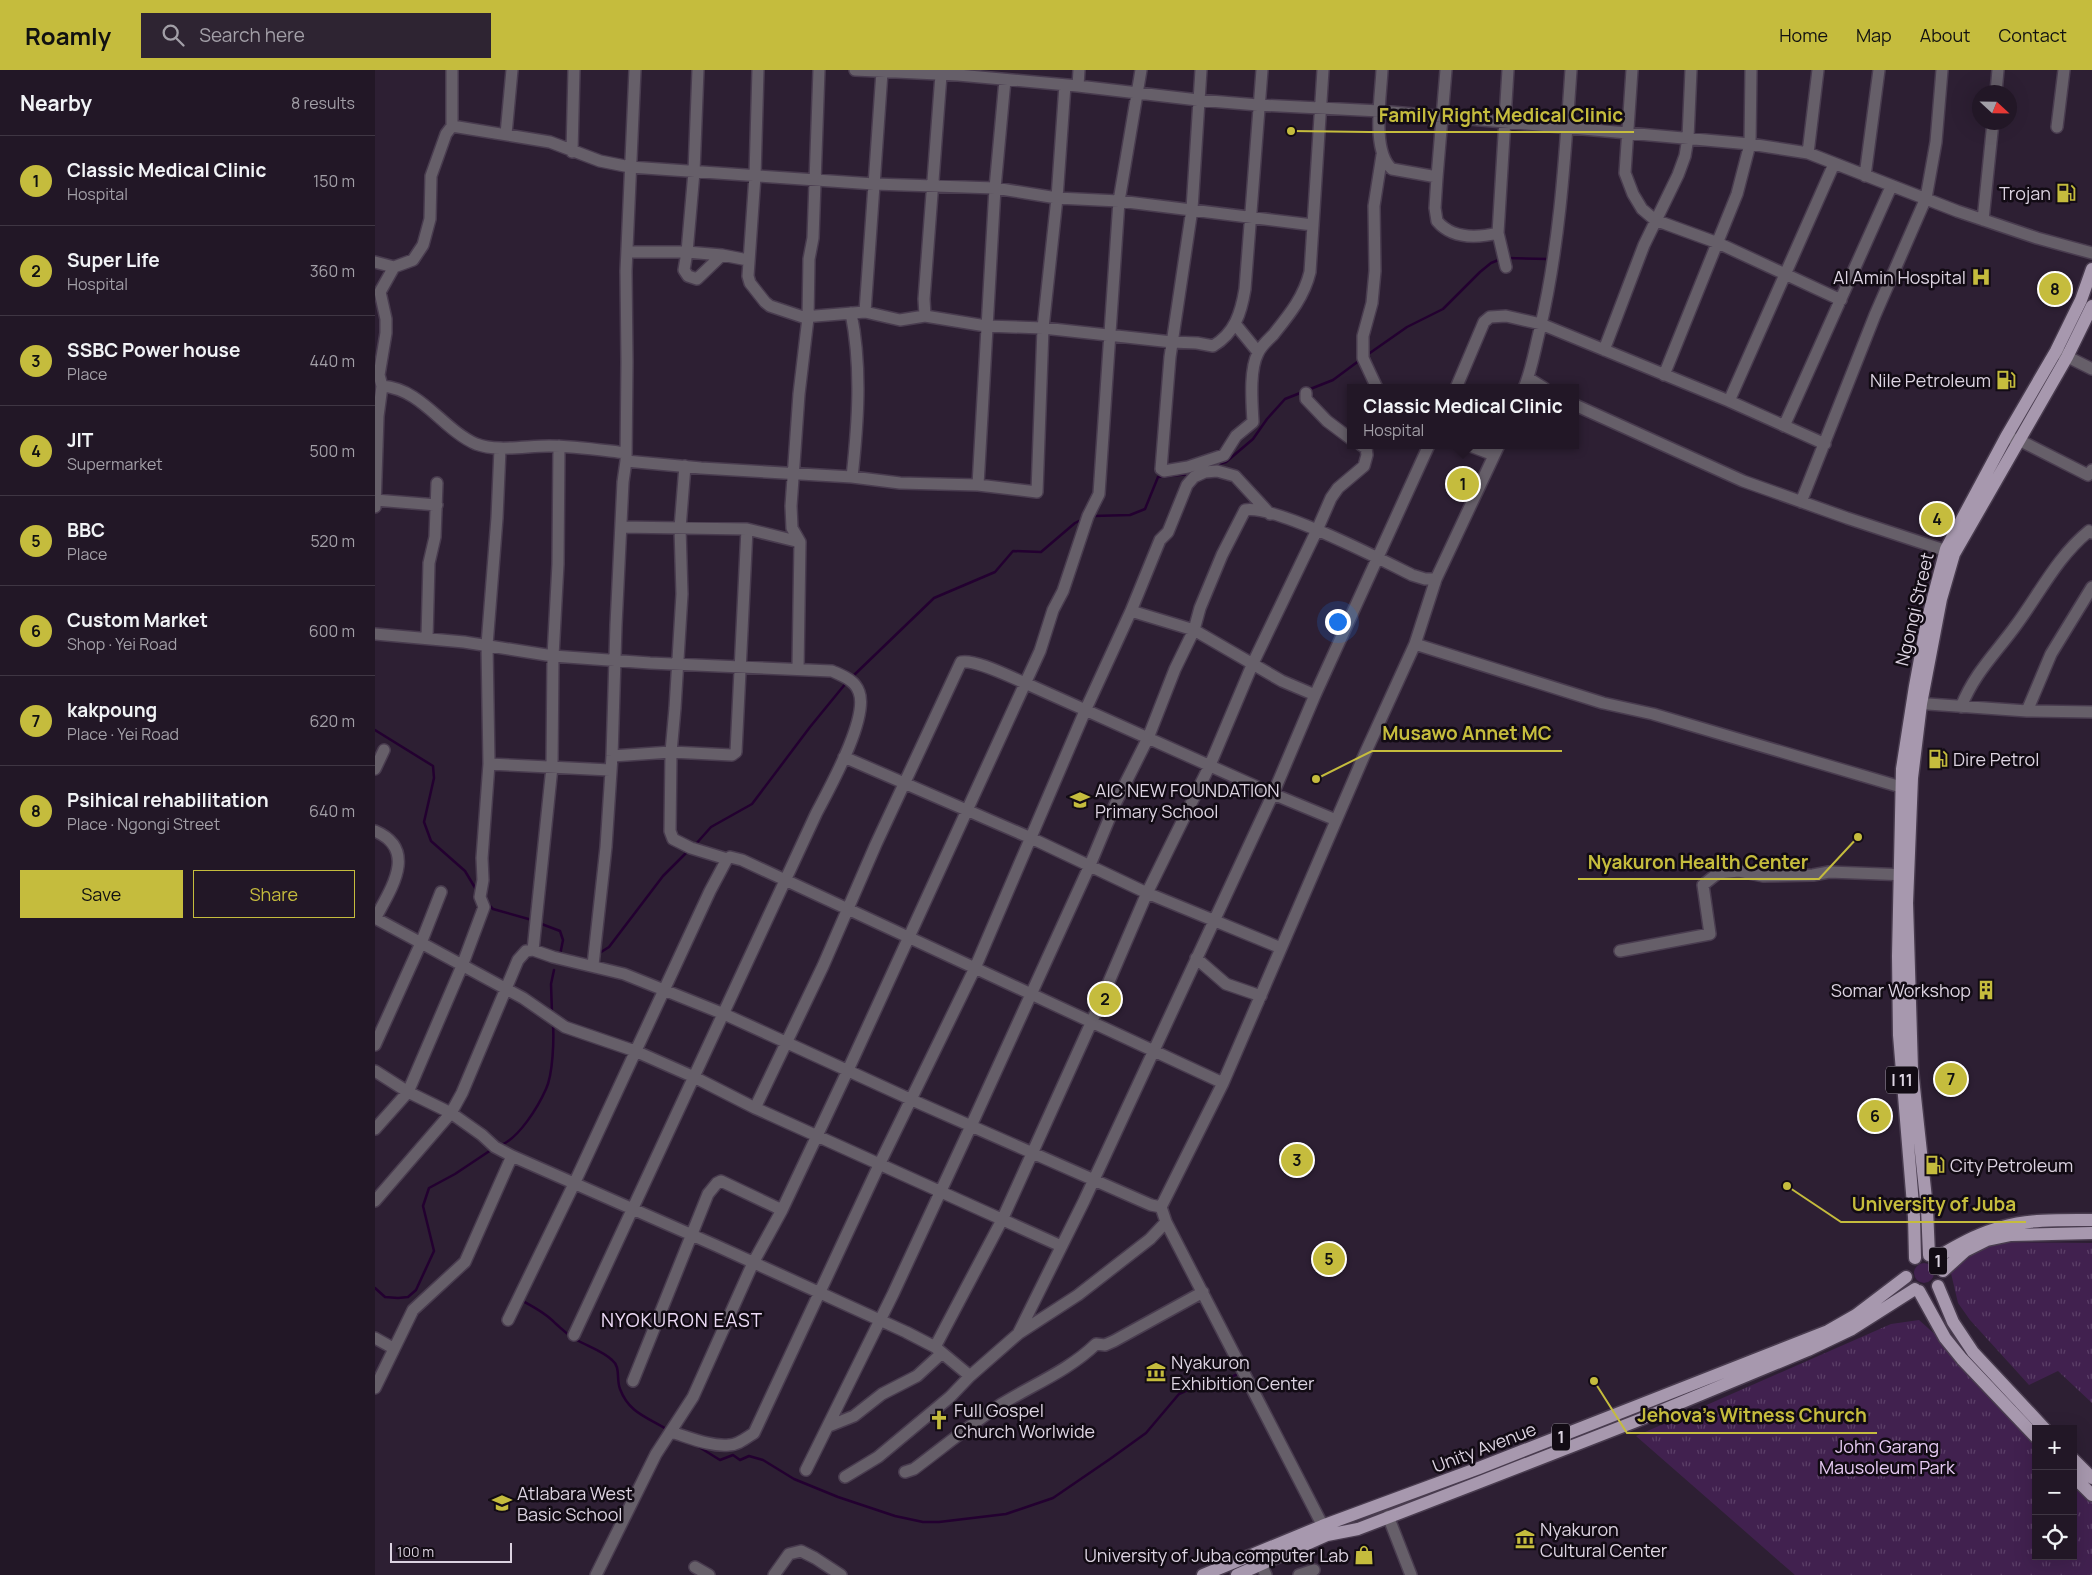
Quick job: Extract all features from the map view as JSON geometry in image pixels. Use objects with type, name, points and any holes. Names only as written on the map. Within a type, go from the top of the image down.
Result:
[{"type":"main road","name":"Ngongi Street","points":[[1950,552],[2019,440],[2062,354],[2092,270]]},
{"type":"main road","name":"Ngongi Street","points":[[1903,903],[1907,787],[1915,750],[1916,703],[1941,599],[1950,552],[2006,437],[2092,306]]},
{"type":"main road","name":"I 11","points":[[1903,903],[1912,1069],[1932,1257]]},
{"type":"main road","name":"I 11","points":[[1903,903],[1899,1035],[1915,1217],[1915,1258]]},
{"type":"main road","name":"1","points":[[1932,1257],[1978,1235],[2003,1226],[2047,1220],[2092,1220]]},
{"type":"main road","name":"1","points":[[1943,1271],[1965,1251],[2000,1237],[2011,1235],[2092,1233]]},
{"type":"main road","name":"1","points":[[1922,1255],[1932,1257],[1942,1266],[1941,1281],[1938,1286],[1929,1292],[1917,1290],[1906,1277],[1908,1266],[1915,1258],[1922,1255]]},
{"type":"main road","name":"Unity Avenue","points":[[1203,1575],[1325,1530],[1828,1331],[1856,1315],[1906,1277]]},
{"type":"main road","points":[[1938,1286],[1953,1322],[1968,1346],[2041,1425]]},
{"type":"main road","name":"Unity Avenue","points":[[1237,1575],[1264,1570],[1325,1530],[1358,1529],[1639,1420],[1808,1350],[1852,1329],[1917,1290]]},
{"type":"main road","points":[[1917,1290],[1945,1338],[1956,1352],[1974,1374],[2032,1433]]},
{"type":"main road","points":[[2077,1463],[2092,1478]]},
{"type":"main road","points":[[2077,1480],[2092,1495]]},
{"type":"street","points":[[375,262],[395,267],[413,260],[423,245],[430,219],[431,176],[446,134],[452,126],[452,70]]},
{"type":"street","points":[[507,134],[512,70]]},
{"type":"street","points":[[571,152],[574,70]]},
{"type":"street","points":[[593,965],[606,847],[613,756],[615,660],[626,457],[628,252],[635,70]]},
{"type":"street","points":[[697,70],[695,172],[684,270],[688,276],[697,279],[722,255]]},
{"type":"street","points":[[758,70],[755,176],[747,276],[750,283],[770,306],[808,318],[851,312],[865,312],[900,320],[925,316],[986,326],[1043,328],[1213,346],[1236,325],[1241,311],[1245,288],[1262,70]]},
{"type":"street","points":[[798,669],[800,542],[792,528],[793,472],[808,318],[809,259],[813,238],[817,179],[819,70]]},
{"type":"street","points":[[855,70],[941,75],[958,72],[1005,80],[1018,75],[1078,86],[1198,100],[1321,109],[1380,111],[1505,124],[1750,144],[1807,154],[1983,220],[2037,238],[2092,253]]},
{"type":"street","points":[[1078,86],[1079,70]]},
{"type":"street","points":[[596,1575],[643,1478],[693,1397],[753,1264],[782,1210],[848,1070],[1040,651],[1053,610],[1063,591],[1088,516],[1099,494],[1119,201],[1139,92],[1141,70]]},
{"type":"street","points":[[1201,70],[1192,209],[1172,342],[1161,469],[1165,471],[1187,467],[1224,456],[1236,436],[1253,422],[1254,364],[1258,352],[1299,301],[1307,286],[1323,70]]},
{"type":"street","points":[[1375,384],[1363,358],[1363,336],[1372,303],[1374,279],[1374,206],[1382,155],[1380,111],[1382,70]]},
{"type":"street","points":[[1446,70],[1435,208],[1437,221],[1451,234],[1479,237],[1499,233]]},
{"type":"street","points":[[1506,267],[1499,233],[1508,70]]},
{"type":"street","points":[[1526,383],[1541,324],[1555,249],[1571,70]]},
{"type":"street","points":[[1632,70],[1625,173],[1633,194],[1642,209],[1655,220],[1718,243],[1841,300]]},
{"type":"street","points":[[1603,350],[1655,220],[1678,175],[1685,156],[1688,138],[1691,70]]},
{"type":"street","points":[[1664,374],[1737,194],[1750,144],[1751,70]]},
{"type":"street","points":[[1807,154],[1818,70]]},
{"type":"street","points":[[1865,176],[1879,70]]},
{"type":"street","points":[[1801,502],[1875,315],[1925,198],[1936,142],[1942,70]]},
{"type":"street","points":[[1997,85],[1998,70]]},
{"type":"street","points":[[2057,127],[2063,70]]},
{"type":"street","points":[[865,312],[881,72]]},
{"type":"street","points":[[925,316],[924,299],[941,75]]},
{"type":"street","points":[[978,485],[995,188],[1005,80]]},
{"type":"street","points":[[382,386],[389,387],[421,401],[453,429],[476,444],[500,449],[516,446],[559,446],[685,466],[793,472],[852,477],[900,484],[978,485],[1037,492],[1043,328],[1057,198],[1065,84]]},
{"type":"street","points":[[452,126],[551,142],[571,152],[600,161],[630,167],[874,184],[995,188],[1057,198],[1119,201],[1313,225]]},
{"type":"street","points":[[1983,220],[1992,130]]},
{"type":"street","points":[[1382,155],[1392,169],[1437,177]]},
{"type":"street","points":[[1729,401],[1834,164]]},
{"type":"street","points":[[1783,426],[1891,187]]},
{"type":"street","points":[[628,252],[687,252],[722,255],[748,260]]},
{"type":"street","points":[[375,507],[378,416],[382,386],[377,368],[384,349],[386,319],[380,292],[395,267]]},
{"type":"street","points":[[851,312],[857,340],[858,426],[852,477]]},
{"type":"street","points":[[1458,384],[1484,322],[1490,317],[1506,316],[1541,324],[1729,401],[1825,444]]},
{"type":"street","points":[[1236,325],[1258,352]]},
{"type":"street","points":[[2062,354],[2092,369]]},
{"type":"street","points":[[1306,394],[1306,399],[1321,416],[1347,436]]},
{"type":"street","points":[[1579,407],[1743,481],[1950,552]]},
{"type":"street","points":[[2006,437],[2019,440],[2088,475],[2092,470]]},
{"type":"street","points":[[533,950],[552,767],[553,656],[558,564],[559,446]]},
{"type":"street","points":[[375,1129],[408,1092],[462,966],[484,907],[480,897],[483,880],[482,858],[489,764],[487,645],[497,518],[500,449]]},
{"type":"street","points":[[829,1426],[854,1416],[882,1394],[917,1376],[939,1350],[1002,1220],[1092,1021],[1147,893],[1210,765],[1253,663],[1331,498],[1338,488],[1364,466],[1366,449]]},
{"type":"street","points":[[1018,1334],[1214,922],[1427,449]]},
{"type":"street","points":[[1325,1530],[1166,1222],[1161,1207],[1223,1083],[1415,644],[1437,579],[1496,450]]},
{"type":"street","points":[[685,466],[680,528],[681,594],[671,752],[670,831],[673,839],[691,848],[727,859]]},
{"type":"street","points":[[669,1435],[729,1446],[742,1442],[754,1433],[880,1163],[975,968],[1085,711],[1131,611],[1160,540],[1168,532],[1187,485],[1194,477],[1205,472],[1217,471],[1235,476],[1270,514]]},
{"type":"street","points":[[427,638],[429,563],[435,537],[437,483]]},
{"type":"street","points":[[375,500],[437,505]]},
{"type":"street","points":[[806,1470],[880,1320],[1031,995],[1090,865],[1117,800],[1147,738],[1175,669],[1194,630],[1200,608],[1222,554],[1242,514],[1245,510],[1251,508],[1270,514],[1317,530],[1412,575],[1425,579],[1437,579]]},
{"type":"street","points":[[621,527],[747,529],[800,542]]},
{"type":"street","points":[[613,756],[671,752],[735,755],[747,529]]},
{"type":"street","points":[[1961,707],[1969,686],[1984,664],[2015,628],[2054,567],[2077,540],[2089,531],[2092,533]]},
{"type":"street","points":[[2027,710],[2051,654],[2092,587]]},
{"type":"street","points":[[1131,611],[1194,630],[1282,681],[1315,695]]},
{"type":"street","points":[[375,634],[487,645],[553,656],[832,671],[849,679],[859,691],[862,705],[845,757],[573,1335]]},
{"type":"street","points":[[1415,644],[1603,703],[1653,714],[1907,787]]},
{"type":"street","points":[[755,1108],[823,966],[847,909],[961,662],[990,668],[1273,794],[1337,820]]},
{"type":"street","points":[[1916,703],[1961,707],[2092,712]]},
{"type":"street","points":[[375,769],[384,750]]},
{"type":"street","points":[[845,757],[1031,838],[1147,893],[1281,948]]},
{"type":"street","points":[[489,764],[611,770]]},
{"type":"street","points":[[375,831],[384,835],[395,846],[399,863],[397,874],[375,919],[523,998],[565,1027],[635,1051],[694,1077],[755,1108],[1061,1246]]},
{"type":"street","points":[[508,1320],[574,1184],[663,990],[727,859],[733,856],[1223,1083]]},
{"type":"street","points":[[1620,951],[1710,934],[1703,885],[1718,873],[1739,871],[1763,876],[1813,875],[1829,872],[1904,876]]},
{"type":"street","points":[[375,1045],[421,943],[441,892]]},
{"type":"street","points":[[375,1201],[451,1113],[462,1094],[505,988],[521,955],[526,950],[533,950],[553,957],[593,965],[624,974],[724,1014],[1032,1153],[1151,1205],[1161,1207]]},
{"type":"street","points":[[1196,958],[1226,984],[1261,996]]},
{"type":"street","points":[[375,1071],[408,1092],[451,1113],[495,1148],[880,1320],[939,1350],[970,1376]]},
{"type":"street","points":[[375,1388],[408,1318],[420,1302],[465,1262],[512,1156]]},
{"type":"street","points":[[633,1381],[708,1194],[721,1181],[782,1210]]},
{"type":"street","points":[[845,1477],[878,1458],[950,1397],[970,1376],[1018,1334],[1079,1295],[1150,1239],[1166,1222]]},
{"type":"street","points":[[905,1472],[914,1469],[983,1417],[1086,1354],[1096,1344],[1105,1345],[1114,1341],[1203,1292]]},
{"type":"street","points":[[375,1338],[393,1348]]},
{"type":"street","points":[[1388,1516],[1411,1575]]},
{"type":"street","points":[[774,1575],[789,1554],[801,1551],[841,1575]]},
{"type":"street","points":[[695,1567],[709,1575]]},
{"type":"street","points":[[1299,1575],[1314,1570]]},
{"type":"green space","points":[[1995,1242],[2092,1243],[2092,1403],[2058,1371],[2029,1385],[1970,1320],[1958,1303],[1950,1269]]},
{"type":"green space","points":[[1924,1263],[1931,1266],[1934,1273],[1931,1280],[1924,1283],[1917,1280],[1914,1273],[1917,1266]]},
{"type":"green space","name":"John Garang Mausoleum Park","points":[[1919,1320],[1938,1337],[2032,1438],[2032,1560],[2077,1560],[2077,1486],[2092,1502],[2092,1575],[1795,1575],[1636,1436],[1891,1324]]},
{"type":"waterway","points":[[1507,258],[1548,259]]},
{"type":"waterway","points":[[1367,355],[1407,327],[1443,309],[1480,272],[1491,263],[1501,259]]},
{"type":"waterway","points":[[1212,466],[1226,462],[1253,439],[1267,419],[1285,399],[1333,380],[1360,360]]},
{"type":"waterway","points":[[1093,516],[1130,515],[1145,509],[1158,477],[1190,474]]},
{"type":"waterway","points":[[852,677],[934,598],[995,572],[1013,551],[1041,552],[1075,523],[1083,519]]},
{"type":"waterway","points":[[695,845],[711,827],[752,804],[846,683]]},
{"type":"waterway","points":[[375,730],[433,766],[434,778],[424,822],[431,841],[465,871],[477,891]]},
{"type":"waterway","points":[[598,954],[609,947],[663,876],[689,850]]},
{"type":"waterway","points":[[488,904],[493,909],[532,920]]},
{"type":"waterway","points":[[539,923],[560,931],[563,940],[560,955]]},
{"type":"waterway","points":[[552,1013],[551,984],[554,970]]},
{"type":"waterway","points":[[501,1145],[515,1136],[521,1129],[533,1113],[546,1089],[552,1066],[553,1024]]},
{"type":"waterway","points":[[375,1288],[385,1297],[398,1298],[408,1297],[416,1290],[434,1251],[423,1206],[429,1188],[455,1174],[491,1150]]},
{"type":"waterway","points":[[521,1300],[543,1313],[571,1336]]},
{"type":"waterway","points":[[575,1339],[600,1351],[612,1360],[616,1366],[620,1389],[628,1404],[639,1414],[668,1430]]},
{"type":"waterway","points":[[699,1447],[720,1460],[733,1455],[740,1460],[749,1456],[763,1460],[794,1479],[838,1497],[895,1516],[923,1522],[939,1522],[1006,1514],[1053,1498],[1110,1459],[1146,1433],[1179,1394],[1203,1383],[1218,1382],[1236,1375]]},
{"type":"place","name":"Family Right Medical Clinic","points":[[1291,131]]},
{"type":"place","name":"Trojan","points":[[2066,193]]},
{"type":"place","name":"Al Amin Hospital","points":[[1981,277]]},
{"type":"place","name":"Psihical rehabilitation","points":[[2055,289]]},
{"type":"place","name":"Nile Petroleum","points":[[2006,380]]},
{"type":"place","name":"Classic Medical Clinic","points":[[1463,484]]},
{"type":"place","name":"JIT","points":[[1937,519]]},
{"type":"place","name":"Dire Petrol","points":[[1938,759]]},
{"type":"place","name":"Musawo Annet MC","points":[[1316,779]]},
{"type":"place","name":"AIC NEW FOUNDATION Primary School","points":[[1080,800]]},
{"type":"place","name":"Nyakuron Health Center","points":[[1858,837]]},
{"type":"place","name":"Somar Workshop","points":[[1986,990]]},
{"type":"place","name":"Super Life","points":[[1105,999]]},
{"type":"place","name":"kakpoung","points":[[1951,1079]]},
{"type":"place","name":"Custom Market","points":[[1875,1116]]},
{"type":"place","name":"SSBC Power house","points":[[1297,1160]]},
{"type":"place","name":"City Petroleum","points":[[1935,1165]]},
{"type":"place","name":"University of Juba","points":[[1787,1186]]},
{"type":"place","name":"BBC","points":[[1329,1259]]},
{"type":"place","name":"Nyakuron Exhibition Center","points":[[1156,1372]]},
{"type":"place","name":"Jehova's Witness Church","points":[[1594,1381]]},
{"type":"place","name":"Full Gospel Church Worlwide","points":[[939,1420]]},
{"type":"place","name":"Atlabara West Basic School","points":[[502,1503]]},
{"type":"place","name":"Nyakuron Cultural Center","points":[[1525,1539]]},
{"type":"place","name":"University of Juba computer Lab","points":[[1364,1555]]},
{"type":"district","name":"NYOKURON EAST","points":[[682,1320]]}]
